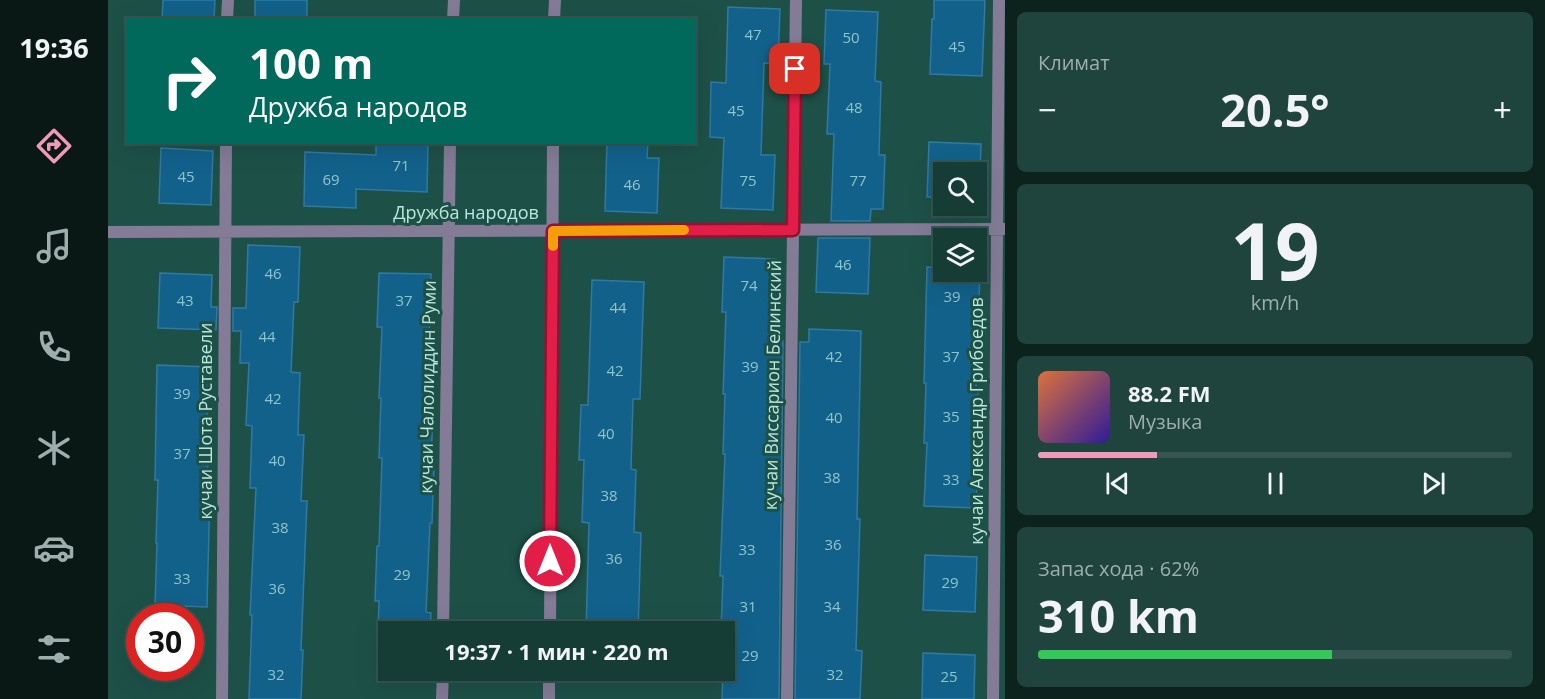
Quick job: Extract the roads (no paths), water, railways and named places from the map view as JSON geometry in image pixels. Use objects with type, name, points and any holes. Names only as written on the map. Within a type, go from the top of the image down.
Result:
[{"type":"street","points":[[228,0],[228,18]]},
{"type":"street","points":[[453,18],[454,0]]},
{"type":"street","points":[[554,18],[555,0]]},
{"type":"street","name":"кучаи Виссарион Белинский","points":[[787,699],[796,0]]},
{"type":"street","name":"кучаи Александр Грибоедов","points":[[993,699],[1001,229],[999,0]]},
{"type":"street","name":"кучаи Шота Руставели","points":[[222,699],[226,144]]},
{"type":"street","name":"кучаи Чалолиддин Руми","points":[[443,621],[450,144]]},
{"type":"street","points":[[549,621],[554,144]]},
{"type":"street","name":"Дружба народов","points":[[108,232],[1001,229]]},
{"type":"street","points":[[442,699],[443,681]]},
{"type":"street","points":[[549,681],[549,699]]}]
